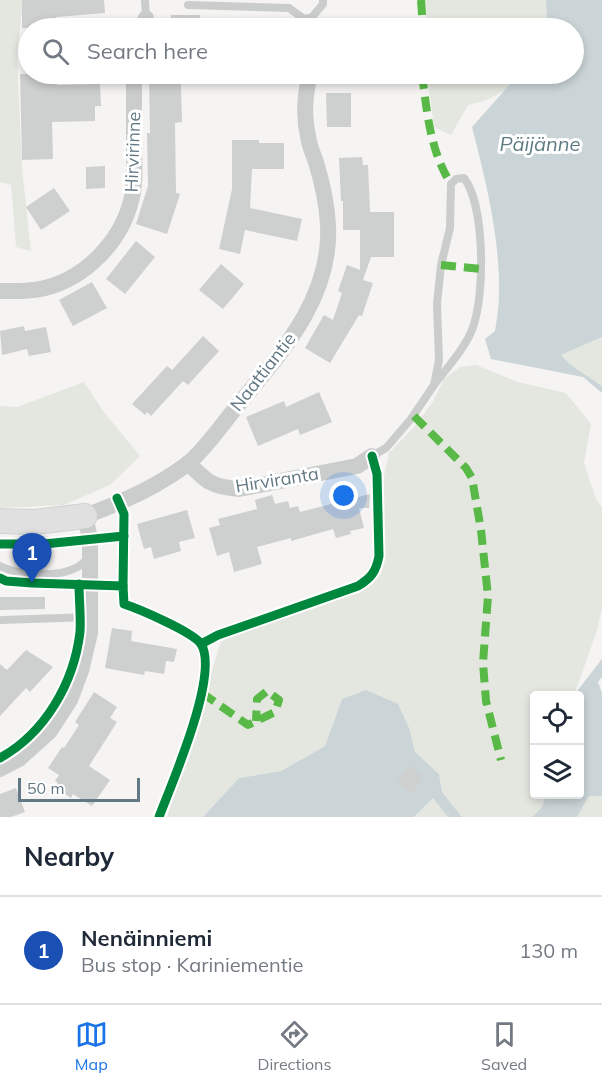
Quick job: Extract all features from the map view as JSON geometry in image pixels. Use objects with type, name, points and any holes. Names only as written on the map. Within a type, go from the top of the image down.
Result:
[{"type":"street","name":"Hirvirinne","points":[[0,291],[46,288],[76,276],[101,255],[121,229],[132,200],[134,84]]},
{"type":"street","name":"Naattiantie","points":[[0,521],[34,522],[85,516],[120,504],[153,486],[188,463],[282,352],[300,326],[317,292],[325,260],[328,226],[324,193],[308,138],[304,112],[308,84]]},
{"type":"street","name":"Hirviranta","points":[[188,463],[204,480],[220,488],[239,489],[357,466],[372,456]]},
{"type":"street","points":[[0,769],[19,759],[50,731],[70,700],[81,671],[90,633],[90,539],[85,516]]},
{"type":"lane","points":[[144,18],[146,0]]},
{"type":"lane","points":[[314,18],[323,4],[323,0]]},
{"type":"lane","points":[[189,4],[289,8],[301,18]]},
{"type":"lane","points":[[372,456],[386,448],[411,419],[473,329],[480,297],[479,233],[471,187],[464,178],[456,179],[451,184],[450,228],[441,265],[437,304],[439,360],[434,385]]},
{"type":"lane","points":[[0,566],[9,571],[64,573],[84,564],[90,554]]},
{"type":"lane","points":[[2,620],[90,617]]},
{"type":"shaded area","points":[[0,0],[23,0],[21,18],[18,18],[17,56],[22,168],[31,251],[16,247],[11,185],[0,182]]},
{"type":"shaded area","points":[[425,0],[602,0],[602,121],[522,108],[506,90],[484,101],[468,105],[451,135],[434,127],[428,84],[584,84],[584,18],[426,18]]},
{"type":"shaded area","points":[[602,337],[602,386],[571,365],[561,355]]},
{"type":"shaded area","points":[[476,365],[518,382],[566,393],[591,424],[584,463],[596,499],[602,507],[602,608],[597,631],[575,691],[530,691],[530,799],[545,799],[541,808],[532,817],[462,817],[442,792],[439,774],[415,752],[409,728],[342,699],[325,746],[281,771],[239,778],[203,817],[167,817],[221,641],[373,584],[382,571],[384,476],[389,453],[414,427],[432,403],[444,379],[460,367]]},
{"type":"shaded area","points":[[84,382],[103,411],[140,456],[110,485],[64,505],[0,508],[0,406],[17,407]]},
{"type":"shaded area","points":[[589,796],[602,796],[602,817],[577,817]]},
{"type":"shaded area","points":[[433,798],[448,817],[414,817]]},
{"type":"water","name":"Päijänne","points":[[546,0],[602,0],[602,337],[561,355],[571,365],[602,386],[602,393],[583,377],[491,359],[485,339],[495,331],[499,303],[499,273],[491,210],[472,127],[510,84],[584,84],[584,18],[547,18]]},
{"type":"water","points":[[602,659],[602,677],[598,682],[602,693],[602,796],[589,796],[577,817],[532,817],[541,808],[545,799],[584,799],[584,691],[577,691]]},
{"type":"water","points":[[366,690],[398,704],[409,728],[415,752],[439,774],[442,792],[462,817],[448,817],[433,798],[414,817],[203,817],[239,778],[281,771],[325,746],[342,699]]},
{"type":"building","points":[[22,0],[104,0],[105,13],[56,18],[22,18]]},
{"type":"building","points":[[171,15],[200,15],[200,18],[171,18]]},
{"type":"building","points":[[20,84],[100,84],[101,106],[95,106],[95,121],[52,122],[53,159],[22,160]]},
{"type":"building","points":[[149,84],[181,84],[182,122],[175,123],[176,193],[180,194],[167,234],[136,224],[148,186],[147,133],[150,133]]},
{"type":"building","points":[[326,93],[351,93],[351,127],[327,127]]},
{"type":"building","points":[[232,140],[284,143],[284,169],[252,169],[250,208],[302,219],[297,241],[245,230],[240,254],[219,249],[232,189]]},
{"type":"building","points":[[362,157],[363,165],[368,165],[370,212],[394,212],[394,257],[371,257],[363,280],[373,283],[362,316],[359,315],[330,363],[305,348],[324,315],[333,320],[342,293],[338,291],[347,265],[360,270],[360,230],[343,230],[339,158]]},
{"type":"building","points":[[105,166],[105,188],[86,189],[86,167]]},
{"type":"building","points":[[54,188],[70,211],[41,230],[26,207]]},
{"type":"building","points":[[136,241],[155,257],[125,294],[106,279]]},
{"type":"building","points":[[221,264],[244,284],[223,309],[199,290]]},
{"type":"building","points":[[92,282],[107,308],[73,326],[59,300]]},
{"type":"building","points":[[24,326],[25,331],[46,327],[51,352],[29,356],[27,349],[2,355],[0,331]]},
{"type":"building","points":[[203,336],[219,351],[188,385],[183,381],[151,416],[147,412],[145,415],[132,404],[167,366],[172,370]]},
{"type":"building","points":[[319,392],[332,422],[300,435],[298,429],[258,446],[246,417],[284,401],[286,407]]},
{"type":"building","points":[[370,494],[369,508],[359,508],[364,528],[350,531],[351,534],[336,538],[333,529],[291,541],[291,538],[257,547],[262,564],[234,572],[229,552],[217,556],[209,528],[220,525],[218,519],[257,509],[255,500],[272,495],[275,504],[288,501],[290,508],[298,506],[300,512]]},
{"type":"building","points":[[187,510],[195,538],[179,542],[181,551],[154,559],[151,547],[144,549],[137,524]]},
{"type":"building","points":[[0,597],[45,597],[45,609],[0,610]]},
{"type":"building","points":[[112,628],[132,631],[131,641],[177,649],[174,662],[166,661],[164,674],[145,671],[144,675],[105,668]]},
{"type":"building","points":[[26,650],[53,667],[30,692],[26,688],[0,716],[0,664],[7,670]]},
{"type":"building","points":[[94,692],[117,707],[110,718],[117,722],[89,766],[110,780],[92,806],[73,794],[71,798],[55,788],[58,783],[55,781],[59,775],[48,768],[79,725],[75,722]]},
{"type":"building","points":[[409,766],[423,777],[412,793],[397,782]]},
{"type":"building","points":[[16,788],[25,812],[11,817],[0,817],[0,794]]},
{"type":"marked path","points":[[421,0],[422,18]]},
{"type":"marked path","points":[[423,84],[434,145],[451,184]]},
{"type":"marked path","points":[[441,265],[481,269]]},
{"type":"marked path","points":[[414,416],[466,468],[472,478],[481,530],[488,596],[483,663],[486,701],[501,760]]},
{"type":"marked path","points":[[202,693],[248,725],[275,712],[279,700],[267,691],[257,699],[256,721]]},
{"type":"cycle path","points":[[201,644],[218,635],[358,586],[370,577],[379,556],[377,474],[372,456]]},
{"type":"cycle path","points":[[117,498],[124,514],[123,586]]},
{"type":"cycle path","points":[[0,544],[44,544],[124,536]]},
{"type":"cycle path","points":[[0,578],[6,581],[32,583],[123,586],[124,604],[177,627],[201,644],[205,659],[199,703],[183,756],[159,817]]},
{"type":"cycle path","points":[[0,758],[16,748],[44,721],[64,688],[77,651],[80,632],[79,584]]},
{"type":"place","name":"Nenäinniemi","points":[[32,583]]}]
